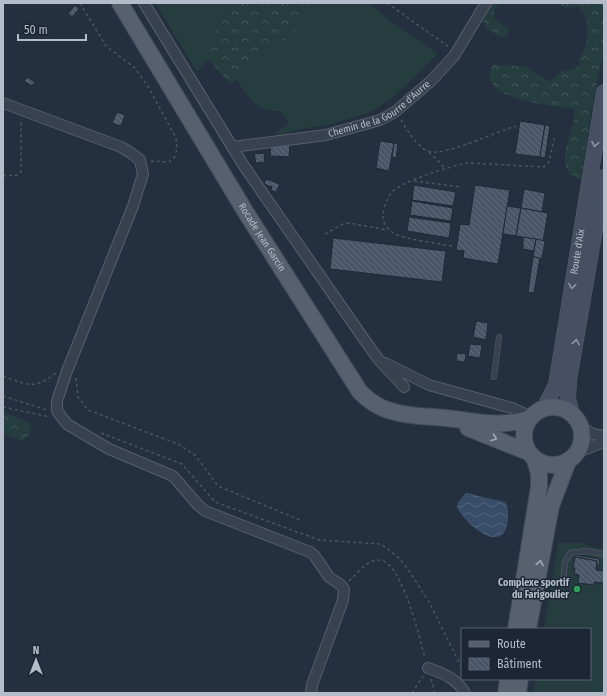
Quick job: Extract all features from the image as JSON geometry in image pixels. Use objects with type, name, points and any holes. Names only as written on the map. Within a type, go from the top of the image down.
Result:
[{"type":"main road","name":"Rocade Jean Garcin","points":[[120,3],[245,211],[360,392],[374,404],[392,412],[418,416],[491,424],[513,424],[534,415]]},
{"type":"main road","name":"Route d'Aix","points":[[534,415],[553,393],[557,379],[604,92]]},
{"type":"main road","name":"Route d'Aix","points":[[576,420],[568,399],[569,380],[604,177]]},
{"type":"main road","points":[[516,628],[539,487],[539,474],[523,439],[523,432],[534,415],[559,408],[576,420],[582,439],[550,506],[528,628]]},
{"type":"main road","name":"Rocade Jean Garcin","points":[[445,418],[531,456]]},
{"type":"main road","points":[[531,456],[548,465],[562,464],[573,457]]},
{"type":"main road","points":[[506,693],[508,680]]},
{"type":"main road","points":[[518,693],[520,680]]},
{"type":"street","points":[[144,3],[232,147],[379,360],[404,387]]},
{"type":"street","name":"Chemin de la Gourre d'Aurre","points":[[232,147],[326,134],[380,120],[395,112],[432,80],[458,50],[486,3]]},
{"type":"street","points":[[3,103],[121,147],[141,162],[143,174],[141,184],[72,358],[57,401],[58,413],[68,424],[109,449],[173,476],[198,505],[205,510],[310,552],[314,555],[325,572],[344,589],[343,600],[312,685],[311,693]]},
{"type":"street","points":[[379,360],[429,384],[534,415]]},
{"type":"street","points":[[576,420],[593,434],[604,436]]},
{"type":"street","points":[[573,457],[604,442]]},
{"type":"street","points":[[428,668],[450,676],[461,686],[465,693]]},
{"type":"lane","points":[[494,377],[499,337]]},
{"type":"lane","points":[[563,582],[565,562],[570,553],[586,551],[604,554]]},
{"type":"path","points":[[80,3],[106,46],[135,68],[149,88],[176,138],[177,149],[174,158],[169,162],[141,162]]},
{"type":"path","points":[[387,3],[435,39],[450,48],[458,50]]},
{"type":"path","points":[[3,176],[18,175],[21,172],[22,110]]},
{"type":"path","points":[[395,112],[412,137],[446,169]]},
{"type":"path","points":[[428,151],[436,153],[447,151],[516,126]]},
{"type":"path","points":[[390,230],[384,224],[384,207],[391,193],[396,188],[446,169],[469,163],[544,167],[549,162],[555,135]]},
{"type":"path","points":[[412,181],[461,187]]},
{"type":"path","points":[[326,234],[343,224],[349,223],[390,230],[401,235],[452,246]]},
{"type":"path","points":[[3,376],[23,383],[39,384],[46,381],[72,358]]},
{"type":"path","points":[[76,377],[78,397],[88,410],[188,449],[195,455],[218,486],[300,520]]},
{"type":"path","points":[[3,396],[58,413]]},
{"type":"path","points":[[3,408],[45,417],[58,413]]},
{"type":"path","points":[[100,432],[182,464],[215,502],[319,540],[381,544],[399,558],[410,572],[429,602],[461,666]]},
{"type":"path","points":[[344,589],[353,576],[365,565],[375,560],[388,564],[395,572],[415,618],[435,693]]},
{"type":"path","points":[[412,693],[428,668]]},
{"type":"green space","points":[[155,3],[237,3],[217,27],[208,59],[197,72]]},
{"type":"green space","points":[[237,3],[315,3],[291,36],[257,57],[245,62],[240,67],[236,80],[230,84],[208,59],[217,27]]},
{"type":"green space","points":[[315,3],[369,3],[394,24],[438,54],[394,96],[385,103],[365,114],[326,125],[298,129],[282,136],[273,134],[288,125],[287,118],[279,111],[264,109],[258,106],[249,98],[236,80],[240,67],[245,62],[257,57],[291,36]]},
{"type":"green space","points":[[493,3],[500,3],[495,9],[493,15],[496,21],[510,30],[504,38],[486,29],[483,19]]},
{"type":"green space","points":[[557,3],[604,3],[604,49],[591,112],[581,180],[570,174],[566,167],[565,159],[565,150],[573,125],[574,109],[518,99],[505,94],[494,86],[490,77],[493,65],[524,66],[550,82],[562,71],[570,70],[581,65],[578,60],[581,57],[585,46],[588,27],[586,17],[578,7],[565,8]]},
{"type":"green space","points":[[3,411],[31,424],[30,434],[23,441],[3,434]]},
{"type":"green space","name":"Complexe sportif du Farigoulier","points":[[558,543],[581,543],[604,550],[604,693],[533,693],[536,680],[591,680],[591,628],[544,628]]},
{"type":"water","points":[[466,493],[505,502],[508,508],[508,520],[505,531],[499,536],[492,537],[476,529],[468,522],[457,507],[458,502]]},
{"type":"building","points":[[75,5],[79,9],[72,17],[68,14]]},
{"type":"building","points":[[27,77],[35,82],[32,86],[24,81]]},
{"type":"building","points":[[117,112],[125,115],[121,126],[112,123]]},
{"type":"building","points":[[520,121],[545,125],[540,157],[515,154]]},
{"type":"building","points":[[545,125],[550,126],[545,158],[540,157]]},
{"type":"building","points":[[380,141],[394,143],[389,171],[376,168]]},
{"type":"building","points":[[271,143],[290,144],[289,157],[270,156]]},
{"type":"building","points":[[394,143],[398,144],[396,158],[392,157]]},
{"type":"building","points":[[264,153],[265,162],[256,163],[254,154]]},
{"type":"building","points":[[266,179],[280,184],[276,192],[271,190],[272,187],[264,184]]},
{"type":"building","points":[[414,185],[456,192],[453,206],[412,200]]},
{"type":"building","points":[[475,185],[510,190],[498,264],[463,258],[464,251],[456,250],[460,224],[469,225]]},
{"type":"building","points":[[524,189],[545,193],[542,212],[521,208]]},
{"type":"building","points":[[412,201],[453,208],[451,221],[410,215]]},
{"type":"building","points":[[507,206],[521,208],[516,236],[503,234]]},
{"type":"building","points":[[521,208],[548,213],[543,241],[516,236]]},
{"type":"building","points":[[409,217],[451,223],[449,238],[407,231]]},
{"type":"building","points":[[523,237],[536,239],[534,251],[523,249]]},
{"type":"building","points":[[333,238],[446,251],[442,282],[330,269]]},
{"type":"building","points":[[536,239],[545,241],[542,259],[533,257]]},
{"type":"building","points":[[533,257],[540,258],[534,293],[528,292]]},
{"type":"building","points":[[476,321],[488,323],[486,340],[473,337]]},
{"type":"building","points":[[470,344],[482,345],[480,358],[468,356]]},
{"type":"building","points":[[457,353],[466,354],[465,362],[456,361]]},
{"type":"building","points":[[575,555],[600,559],[599,566],[597,565],[597,561],[575,557]]},
{"type":"building","points":[[575,557],[597,561],[596,570],[604,571],[604,583],[594,582],[594,585],[578,583],[579,575],[574,574],[575,568],[573,568]]},
{"type":"place","name":"Complexe sportif du Farigoulier","points":[[577,589]]}]
